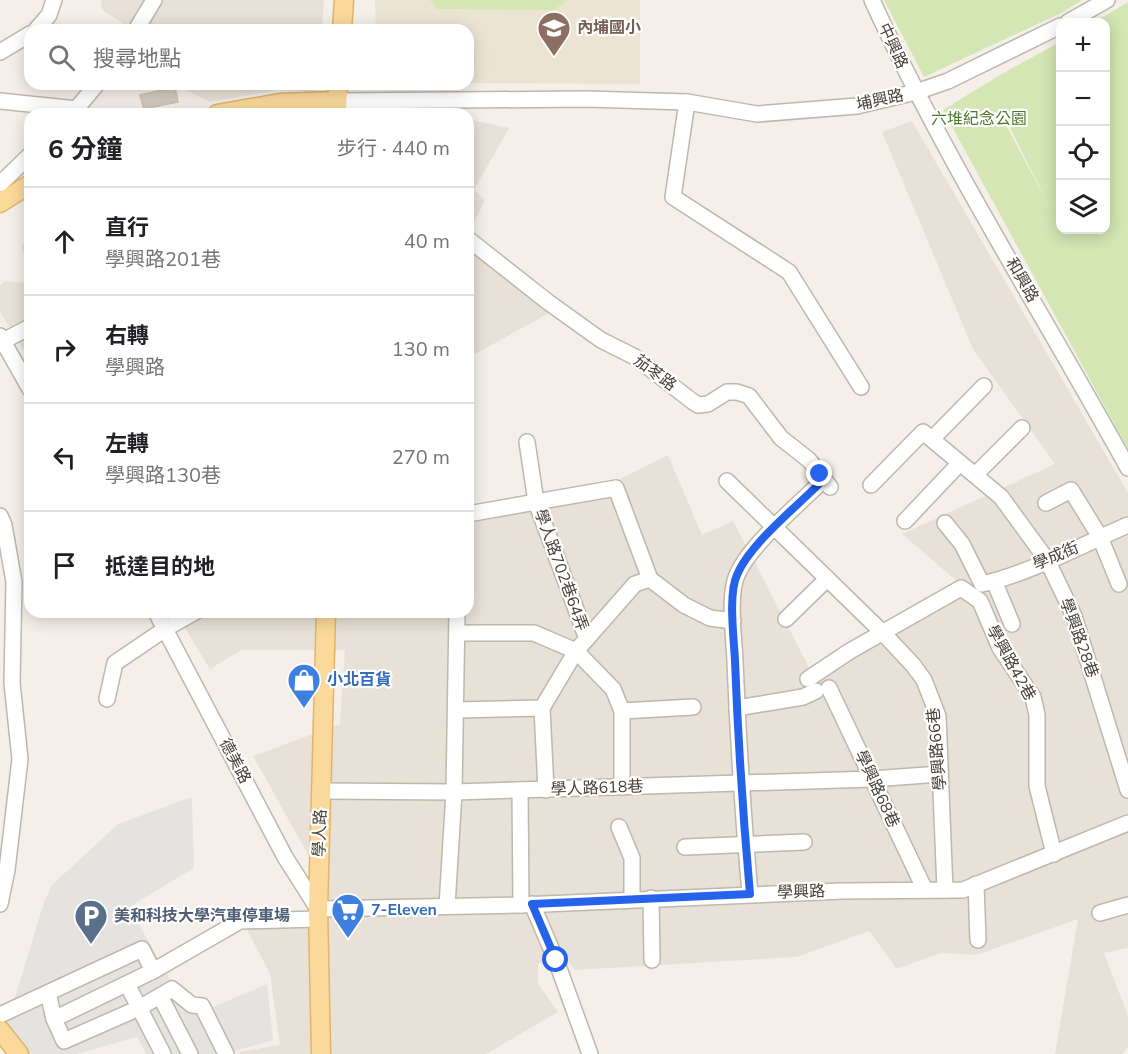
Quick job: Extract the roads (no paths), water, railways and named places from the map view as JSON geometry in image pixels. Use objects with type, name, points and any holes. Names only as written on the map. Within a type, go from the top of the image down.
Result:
[{"type":"main road","points":[[342,24],[344,0]]},
{"type":"main road","points":[[251,108],[280,103],[338,100]]},
{"type":"main road","points":[[0,202],[24,188]]},
{"type":"main road","name":"學人路","points":[[321,1054],[318,914],[326,618]]},
{"type":"main road","points":[[0,1030],[19,1054]]},
{"type":"street","points":[[41,24],[49,15],[54,0]]},
{"type":"street","points":[[140,24],[154,0]]},
{"type":"street","name":"中興路","points":[[872,0],[916,92]]},
{"type":"street","points":[[1075,18],[1107,0]]},
{"type":"street","name":"埔興路","points":[[338,100],[587,99],[687,102],[758,114],[857,106],[916,92],[948,81],[1056,28]]},
{"type":"street","points":[[0,52],[24,38]]},
{"type":"street","points":[[77,108],[92,90]]},
{"type":"street","name":"和興路","points":[[916,92],[1128,468]]},
{"type":"street","points":[[0,101],[52,108]]},
{"type":"street","points":[[687,102],[673,197],[789,272],[861,387]]},
{"type":"street","points":[[0,184],[24,161]]},
{"type":"street","name":"茄苳路","points":[[474,244],[548,302],[601,340],[634,357],[698,405],[708,404],[727,392],[749,396],[781,438],[809,460],[825,481],[819,484],[775,528]]},
{"type":"street","points":[[24,329],[1,339],[24,379]]},
{"type":"street","points":[[871,485],[923,432],[932,439],[984,386]]},
{"type":"street","points":[[975,475],[1022,428]]},
{"type":"street","name":"學興路28巷","points":[[932,439],[1001,497],[1047,560],[1074,616],[1128,790]]},
{"type":"street","name":"學人路702巷64弄","points":[[527,441],[536,502],[586,639]]},
{"type":"street","points":[[905,521],[960,463]]},
{"type":"street","name":"學興路66巷","points":[[727,481],[883,633],[913,665],[932,696],[938,716],[945,890]]},
{"type":"street","points":[[474,513],[616,488],[650,579],[684,605],[710,618],[733,621]]},
{"type":"street","points":[[1046,503],[1071,490],[1100,537],[1119,584]]},
{"type":"street","points":[[0,516],[4,525],[14,582],[12,683],[20,759],[7,870],[0,904]]},
{"type":"street","points":[[945,523],[988,582],[1012,624]]},
{"type":"street","name":"學成街","points":[[988,582],[1047,560],[1128,525]]},
{"type":"street","points":[[750,894],[740,783],[733,621],[735,578],[746,557],[775,528]]},
{"type":"street","points":[[546,790],[542,708],[576,651],[586,639],[635,584],[650,579]]},
{"type":"street","points":[[786,619],[827,579]]},
{"type":"street","name":"學興路42巷","points":[[737,708],[802,697],[818,686],[850,651],[961,588],[980,601],[1000,648],[1033,697],[1037,735],[1036,786],[1054,854]]},
{"type":"street","name":"德美路","points":[[159,618],[285,857],[318,914]]},
{"type":"street","points":[[107,699],[115,663],[184,618]]},
{"type":"street","points":[[447,906],[454,792],[457,618]]},
{"type":"street","points":[[457,633],[534,633],[576,651],[613,688],[622,711],[622,787]]},
{"type":"street","name":"學興路68巷","points":[[818,686],[872,779],[925,890]]},
{"type":"street","points":[[622,711],[693,707]]},
{"type":"street","points":[[456,710],[542,708]]},
{"type":"street","name":"學人路618巷","points":[[321,791],[546,790],[872,779],[940,774]]},
{"type":"street","points":[[520,790],[526,905],[556,960],[590,1054]]},
{"type":"street","name":"學興路","points":[[54,1019],[157,969],[240,921],[447,906],[526,905],[750,894],[963,890],[1128,824]]},
{"type":"street","points":[[619,827],[632,858],[632,899]]},
{"type":"street","points":[[685,847],[804,842]]},
{"type":"street","points":[[976,884],[978,940]]},
{"type":"street","points":[[651,898],[652,960]]},
{"type":"street","points":[[1100,913],[1128,905]]},
{"type":"street","points":[[0,1015],[142,949],[157,969],[190,1054]]},
{"type":"street","points":[[127,984],[163,1054]]},
{"type":"street","points":[[48,993],[54,1019],[64,1041],[139,1008],[166,992]]},
{"type":"street","points":[[166,992],[192,1005],[202,1006],[226,1054]]},
{"type":"place","name":"內埔國小","points":[[554,57]]},
{"type":"place","name":"小北百貨","points":[[304,709]]},
{"type":"place","name":"7-Eleven","points":[[348,939]]},
{"type":"place","name":"美和科技大學汽車停車場","points":[[91,945]]},
{"type":"park label","name":"六堆紀念公園","points":[[979,119]]}]
